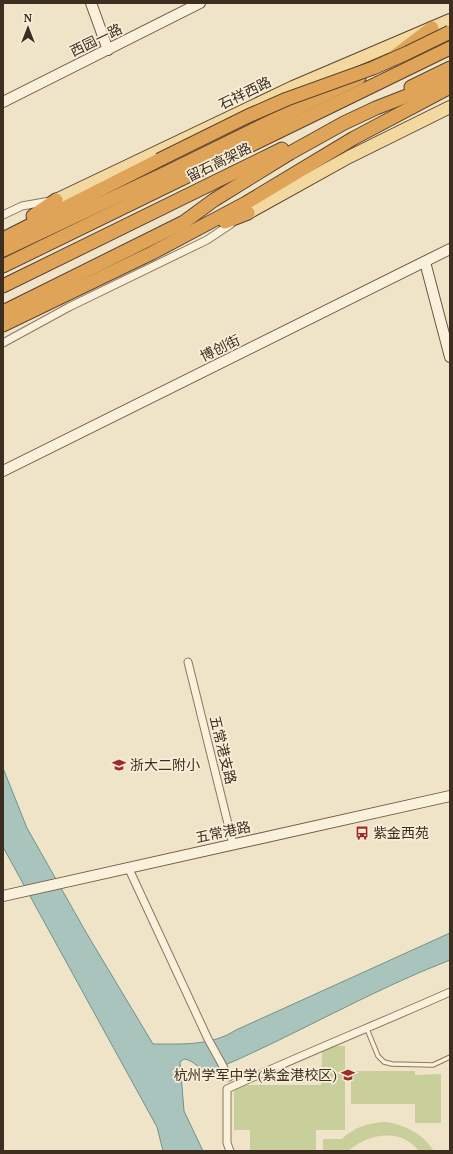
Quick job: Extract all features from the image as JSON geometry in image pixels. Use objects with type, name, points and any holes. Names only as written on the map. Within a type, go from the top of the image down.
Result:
[{"type":"highway","points":[[3,250],[166,174],[368,74],[432,28]]},
{"type":"highway","points":[[3,238],[255,113],[287,99],[372,68],[408,53],[450,32]]},
{"type":"highway","name":"留石高架路","points":[[3,266],[450,48]]},
{"type":"highway","name":"留石高架路","points":[[3,286],[450,68]]},
{"type":"highway","points":[[3,312],[184,222],[214,200],[317,137],[376,108],[434,86],[450,78]]},
{"type":"highway","points":[[3,325],[152,253],[246,203],[298,171],[450,87]]},
{"type":"highway","points":[[3,238],[56,200]]},
{"type":"highway","points":[[152,253],[248,213]]},
{"type":"main road","name":"石祥西路","points":[[56,200],[293,87],[450,20]]},
{"type":"main road","points":[[248,213],[349,157],[450,107]]},
{"type":"street","points":[[91,3],[108,50]]},
{"type":"street","name":"西园一路","points":[[3,102],[200,3]]},
{"type":"street","points":[[3,215],[22,206],[56,200]]},
{"type":"street","points":[[3,343],[69,307],[207,240],[248,213]]},
{"type":"street","name":"博创街","points":[[3,471],[450,250]]},
{"type":"street","points":[[425,262],[450,357]]},
{"type":"street","name":"五常港支路","points":[[188,662],[234,844]]},
{"type":"street","name":"五常港路","points":[[7,895],[450,796]]},
{"type":"street","points":[[128,867],[208,1040],[229,1077]]},
{"type":"street","points":[[230,1151],[227,1143],[227,1089],[305,1053],[367,1029],[450,992]]},
{"type":"lane","points":[[367,1029],[378,1056],[384,1062],[392,1064],[433,1065],[450,1057]]},
{"type":"green space","points":[[332,1046],[345,1046],[345,1130],[316,1130],[316,1151],[250,1151],[250,1130],[234,1130],[234,1091],[245,1085],[321,1085],[322,1052]]},
{"type":"green space","points":[[351,1071],[415,1071],[415,1075],[441,1074],[441,1123],[415,1123],[415,1104],[351,1104]]},
{"type":"green space","points":[[385,1122],[400,1125],[413,1131],[424,1139],[434,1151],[419,1151],[403,1138],[384,1136],[365,1140],[348,1151],[323,1151],[323,1139],[342,1139],[351,1131],[362,1126]]},
{"type":"water","points":[[3,768],[27,828],[87,934],[153,1044],[196,1043],[217,1039],[450,933],[450,960],[389,986],[270,1045],[209,1072],[205,1071],[191,1061],[184,1059],[180,1062],[184,1111],[203,1151],[163,1151],[157,1127],[3,847]]},
{"type":"place","name":"浙大二附小","points":[[119,765]]},
{"type":"place","name":"紫金西苑","points":[[362,833]]},
{"type":"place","name":"杭州学军中学(紫金港校区)","points":[[348,1075]]}]
